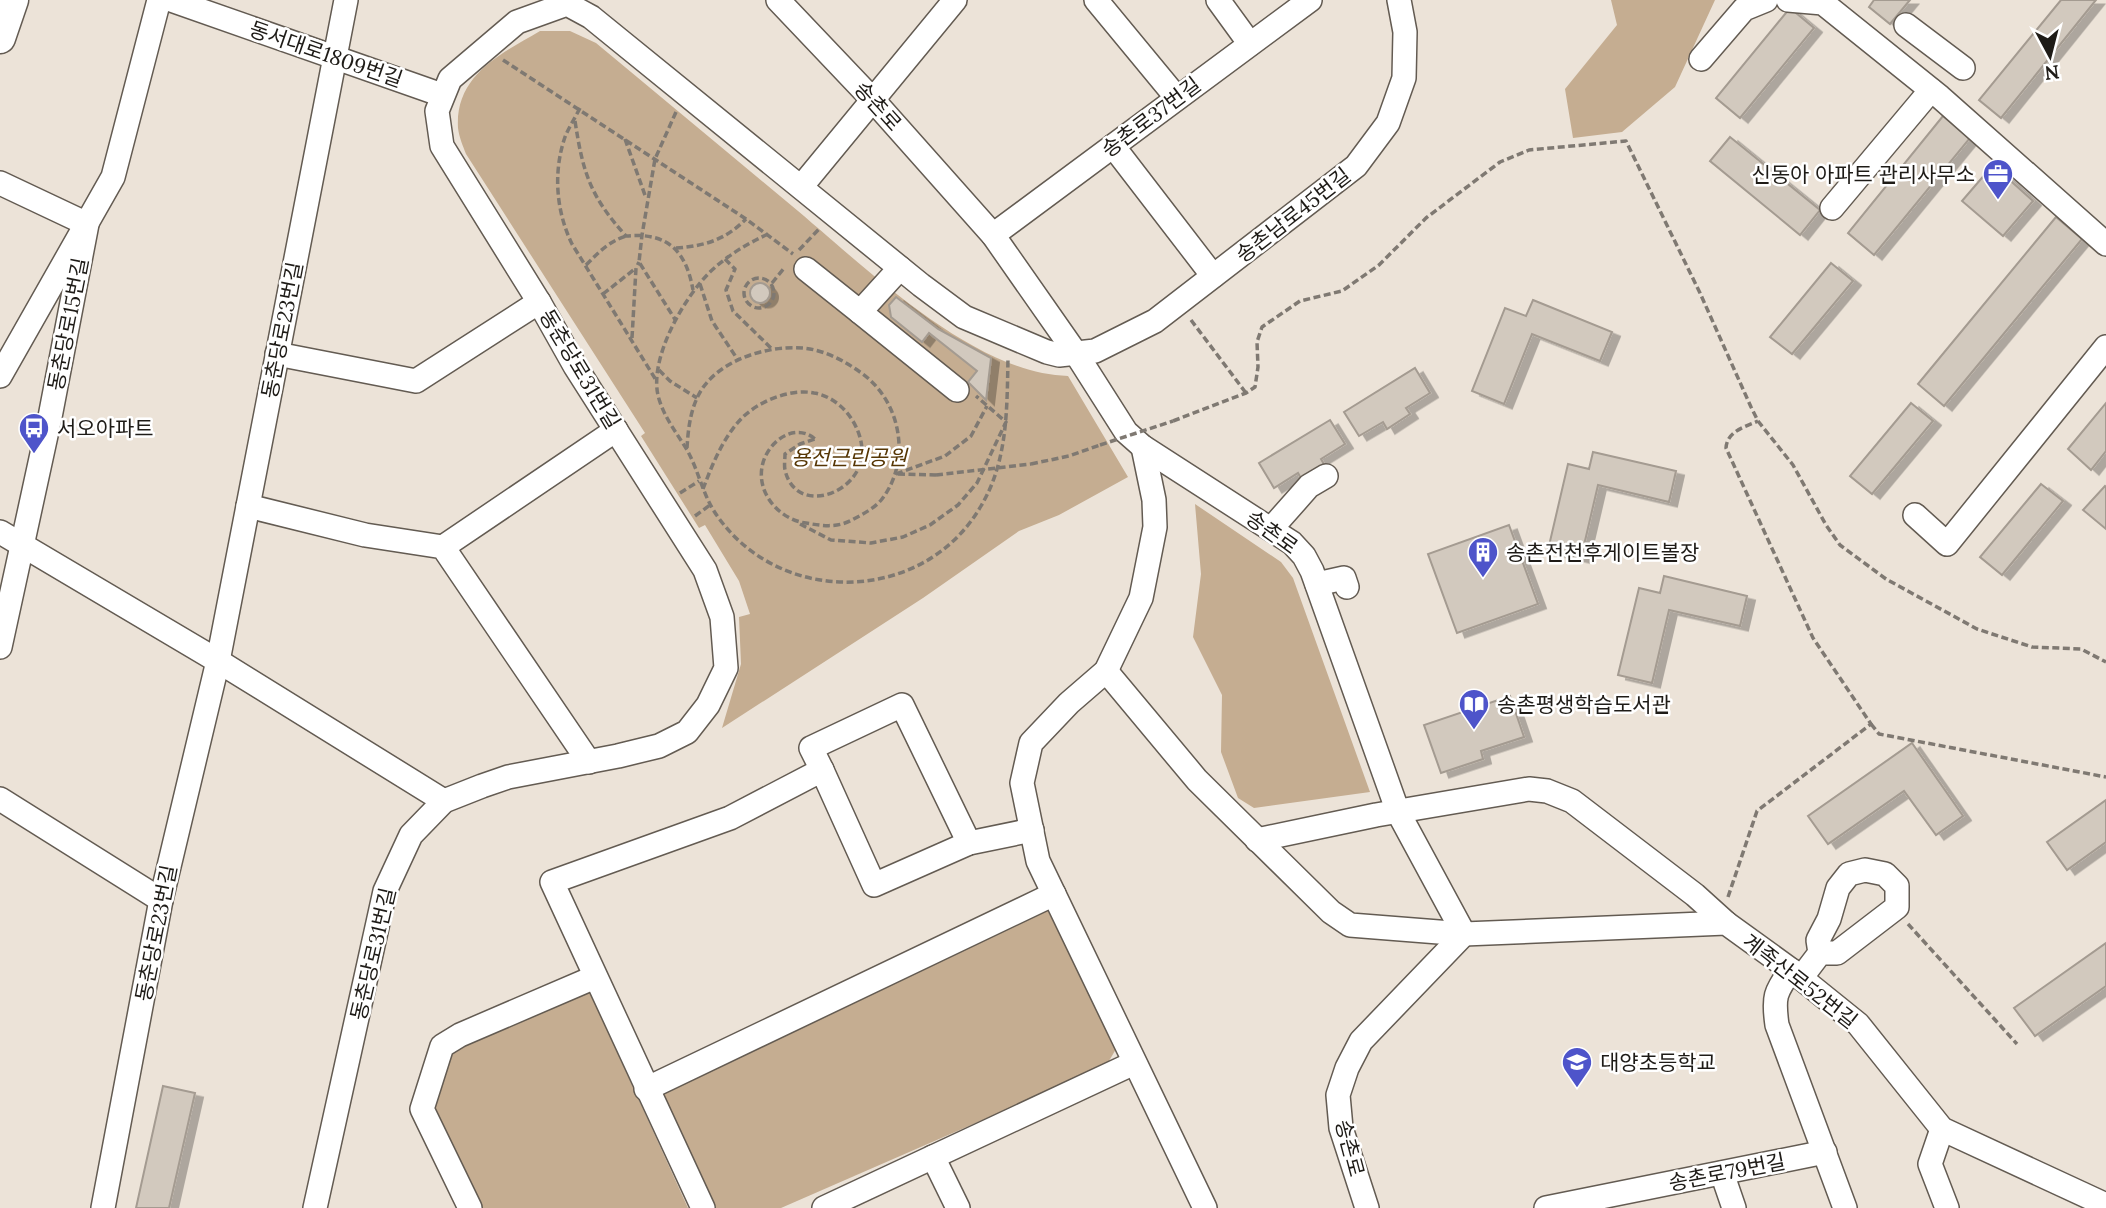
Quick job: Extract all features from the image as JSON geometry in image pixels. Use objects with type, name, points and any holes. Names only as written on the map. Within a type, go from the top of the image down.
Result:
[{"type":"main road","points":[[0,38],[13,0]]},
{"type":"street","name":"동춘당로15번길","points":[[0,376],[113,177],[159,0]]},
{"type":"street","name":"동서대로1809번길","points":[[171,0],[442,95]]},
{"type":"street","name":"동춘당로23번길","points":[[103,1208],[161,900],[218,661],[346,0]]},
{"type":"street","name":"송촌로","points":[[778,0],[873,100],[993,234],[1077,355],[1126,432],[1143,447],[1292,543],[1304,556],[1317,584],[1398,812],[1464,934],[1361,1041],[1344,1077],[1338,1095],[1341,1128],[1367,1208]]},
{"type":"street","points":[[801,187],[955,0]]},
{"type":"street","points":[[1096,0],[1177,98]]},
{"type":"street","points":[[1218,0],[1250,44]]},
{"type":"street","name":"송촌로37번길","points":[[993,234],[1310,0]]},
{"type":"street","name":"송촌남로45번길","points":[[1077,355],[1095,351],[1154,321],[1356,166],[1388,123],[1404,78],[1405,32],[1399,0]]},
{"type":"street","points":[[1701,59],[1744,9],[1766,0]]},
{"type":"street","points":[[1788,0],[1823,2],[1931,90],[2106,244]]},
{"type":"street","points":[[442,95],[450,79],[517,22],[565,2],[591,17],[964,317],[1047,352],[1077,355]]},
{"type":"street","points":[[1912,21],[1967,63]]},
{"type":"street","points":[[1832,208],[1931,90]]},
{"type":"street","name":"동춘당로31번길","points":[[315,1208],[386,891],[411,835],[444,801],[508,777],[659,746],[687,732],[708,705],[726,668],[722,617],[705,570],[575,366],[539,302],[442,146],[437,111],[442,95]]},
{"type":"street","points":[[1113,146],[1213,276]]},
{"type":"street","points":[[0,183],[87,224]]},
{"type":"street","name":"동춘당로15번길","points":[[0,647],[50,417],[87,224]]},
{"type":"street","points":[[800,262],[860,312],[964,390]]},
{"type":"street","points":[[860,312],[900,268]]},
{"type":"street","points":[[277,354],[416,382],[539,302]]},
{"type":"street","points":[[1915,515],[1947,544],[2106,347]]},
{"type":"street","points":[[248,506],[365,536],[443,547],[616,430]]},
{"type":"street","points":[[1143,447],[1154,500],[1154,527],[1141,598],[1106,671],[1069,703],[1031,743],[1023,783],[1038,861],[1205,1208]]},
{"type":"street","points":[[1271,529],[1308,486],[1326,475]]},
{"type":"street","points":[[0,532],[218,661],[444,801]]},
{"type":"street","points":[[443,547],[589,762]]},
{"type":"street","points":[[1317,584],[1343,578],[1348,587]]},
{"type":"street","name":"계족산로52번길","points":[[1106,671],[1197,780],[1331,912],[1350,925],[1464,934],[1726,923]]},
{"type":"street","points":[[969,843],[902,705],[811,748],[874,885],[969,843],[1032,830]]},
{"type":"street","points":[[703,1208],[552,882],[730,818],[822,770]]},
{"type":"street","name":"계족산로52번길","points":[[1257,841],[1376,815],[1529,789],[1547,791],[1572,801],[1858,1024],[1942,1129],[2106,1205]]},
{"type":"street","points":[[0,799],[161,900]]},
{"type":"street","points":[[646,1089],[1054,894]]},
{"type":"street","points":[[1820,953],[1777,990],[1774,1009],[1777,1025],[1845,1208]]},
{"type":"street","points":[[470,1208],[422,1109],[442,1046],[460,1035],[595,977]]},
{"type":"street","points":[[824,1208],[1135,1063]]},
{"type":"street","points":[[1942,1129],[1930,1164],[1947,1208]]},
{"type":"street","name":"송촌로79번길","points":[[1546,1208],[1588,1205],[1722,1172],[1825,1152]]},
{"type":"street","points":[[933,1157],[958,1208]]},
{"type":"street","points":[[1722,1172],[1734,1208]]},
{"type":"path","points":[[495,55],[580,108],[746,219],[800,262]]},
{"type":"path","points":[[631,340],[636,268],[655,159],[678,107]]},
{"type":"path","points":[[580,108],[565,137],[558,170],[559,207],[565,229],[657,381]]},
{"type":"path","points":[[574,119],[580,156],[589,186],[601,206],[626,236]]},
{"type":"path","points":[[624,138],[647,202]]},
{"type":"path","points":[[896,474],[936,475],[1031,464],[1069,456],[1246,393],[1255,387],[1258,367],[1257,342],[1262,327],[1300,301],[1342,291],[1379,265],[1426,218],[1500,162],[1529,150],[1626,141],[1700,293],[1758,421],[1793,465],[1826,526],[1840,545],[1886,579],[1977,629],[2032,647],[2081,649],[2106,662]]},
{"type":"path","points":[[676,248],[708,244],[724,237],[746,219]]},
{"type":"path","points":[[772,284],[800,262],[821,227]]},
{"type":"path","points":[[585,265],[612,241],[642,234],[676,248],[690,273],[693,290]]},
{"type":"path","points":[[768,234],[738,249],[693,290],[665,343],[657,381],[658,397],[674,433],[687,450],[710,505],[719,519],[738,538],[777,568],[798,576],[830,582],[873,580],[906,571],[936,556],[957,539],[981,507],[997,474],[1006,422],[1008,357]]},
{"type":"path","points":[[725,259],[735,269],[726,290],[733,311],[771,348]]},
{"type":"path","points":[[639,262],[676,321]]},
{"type":"path","points":[[603,294],[636,268]]},
{"type":"path","points":[[763,278],[772,284],[775,293],[768,305],[759,308],[744,296],[746,286],[753,279],[763,278]]},
{"type":"path","points":[[700,284],[712,321],[738,360]]},
{"type":"path","points":[[1191,320],[1246,393]]},
{"type":"path","points":[[687,450],[689,424],[697,398],[707,381],[738,360],[771,348],[804,348],[840,358],[866,376],[882,394],[894,418],[901,447],[896,474],[882,499],[865,513],[845,523],[828,526],[795,522]]},
{"type":"path","points":[[658,369],[670,381],[697,398]]},
{"type":"path","points":[[964,390],[1006,422]]},
{"type":"path","points":[[703,489],[727,438],[742,419],[759,405],[777,398],[796,393],[815,393],[838,404],[852,417],[859,432],[863,452],[858,471],[845,487],[829,495],[810,496],[794,488],[785,470],[785,454],[800,444],[815,439],[798,430],[782,437],[769,451],[761,468],[769,501],[781,514],[831,540],[871,543],[902,537],[930,525],[958,505],[977,483],[1006,422]]},
{"type":"path","points":[[896,474],[944,456],[971,436],[987,406]]},
{"type":"path","points":[[1758,421],[1731,433],[1726,440],[1726,448],[1813,638],[1879,734],[2106,777]]},
{"type":"path","points":[[676,496],[699,481]]},
{"type":"path","points":[[689,519],[710,505]]},
{"type":"path","points":[[1728,899],[1757,811],[1871,724]]},
{"type":"path","points":[[1905,920],[2017,1045]]},
{"type":"green space","points":[[1611,0],[1715,0],[1675,87],[1622,132],[1573,138],[1565,89],[1617,25]]},
{"type":"green space","name":"용전근린공원","points":[[540,31],[570,31],[596,43],[885,285],[958,337],[995,357],[1032,371],[1068,376],[1128,477],[1059,515],[1019,531],[923,598],[722,728],[741,664],[739,617],[750,614],[739,581],[705,525],[699,528],[641,436],[645,433],[466,154],[459,135],[459,110],[472,80],[496,58]]},
{"type":"green space","points":[[1195,504],[1281,562],[1293,578],[1370,792],[1254,808],[1238,798],[1221,752],[1222,695],[1193,637],[1201,574]]},
{"type":"green space","points":[[1047,909],[1116,1049],[1106,1066],[781,1208],[712,1208],[661,1099],[665,1085]]},
{"type":"green space","points":[[589,990],[688,1208],[480,1208],[429,1099],[450,1050]]},
{"type":"building","points":[[1874,0],[1910,0],[1890,24],[1869,7]]},
{"type":"building","points":[[2061,0],[2096,0],[2001,118],[1979,100]]},
{"type":"building","points":[[1790,8],[1814,28],[1740,118],[1716,98]]},
{"type":"building","points":[[1943,116],[1970,138],[1874,255],[1848,233]]},
{"type":"building","points":[[1730,137],[1820,210],[1800,235],[1710,161]]},
{"type":"building","name":"신동아 아파트 관리사무소","points":[[1993,165],[2033,201],[2003,236],[1962,201]]},
{"type":"building","points":[[2056,217],[2082,239],[1944,406],[1918,384]]},
{"type":"building","points":[[1831,263],[1853,281],[1792,354],[1770,337]]},
{"type":"building","points":[[760,283],[767,286],[770,293],[767,300],[760,303],[753,300],[750,293],[753,286]]},
{"type":"building","points":[[896,297],[938,329],[991,358],[986,400],[968,382],[977,371],[929,333],[922,342],[891,317],[889,305]]},
{"type":"building","points":[[1533,300],[1612,332],[1600,361],[1532,334],[1504,404],[1472,391],[1505,308],[1526,316]]},
{"type":"building","points":[[1415,368],[1430,393],[1406,408],[1410,414],[1387,429],[1383,422],[1359,436],[1344,412]]},
{"type":"building","points":[[1911,403],[1933,421],[1872,494],[1850,476]]},
{"type":"building","points":[[2106,403],[2106,451],[2091,470],[2068,449]]},
{"type":"building","points":[[1330,420],[1345,444],[1321,459],[1325,466],[1302,480],[1298,473],[1274,488],[1259,463]]},
{"type":"building","points":[[1593,452],[1676,471],[1669,502],[1598,485],[1581,558],[1548,550],[1568,464],[1589,469]]},
{"type":"building","points":[[2041,484],[2063,501],[2002,575],[1980,557]]},
{"type":"building","points":[[2106,487],[2106,529],[2083,510]]},
{"type":"building","name":"송촌전천후게이트볼장","points":[[1509,525],[1538,604],[1457,633],[1428,554]]},
{"type":"building","points":[[1664,576],[1747,596],[1740,626],[1669,610],[1652,683],[1618,675],[1639,588],[1660,593]]},
{"type":"building","name":"송촌평생학습도서관","points":[[1510,696],[1524,737],[1481,751],[1483,759],[1441,773],[1424,725]]},
{"type":"building","points":[[1912,743],[1963,816],[1936,835],[1904,791],[1828,844],[1808,816]]},
{"type":"building","points":[[2106,800],[2106,842],[2067,870],[2047,842]]},
{"type":"building","points":[[2106,943],[2106,986],[2035,1036],[2014,1008]]},
{"type":"building","points":[[163,1086],[195,1093],[169,1208],[136,1208]]},
{"type":"place","name":"신동아 아파트 관리사무소","points":[[1998,201]]},
{"type":"place","name":"서오아파트","points":[[34,455]]},
{"type":"place","name":"송촌전천후게이트볼장","points":[[1483,579]]},
{"type":"place","name":"송촌평생학습도서관","points":[[1474,731]]},
{"type":"place","name":"대양초등학교","points":[[1577,1089]]}]
